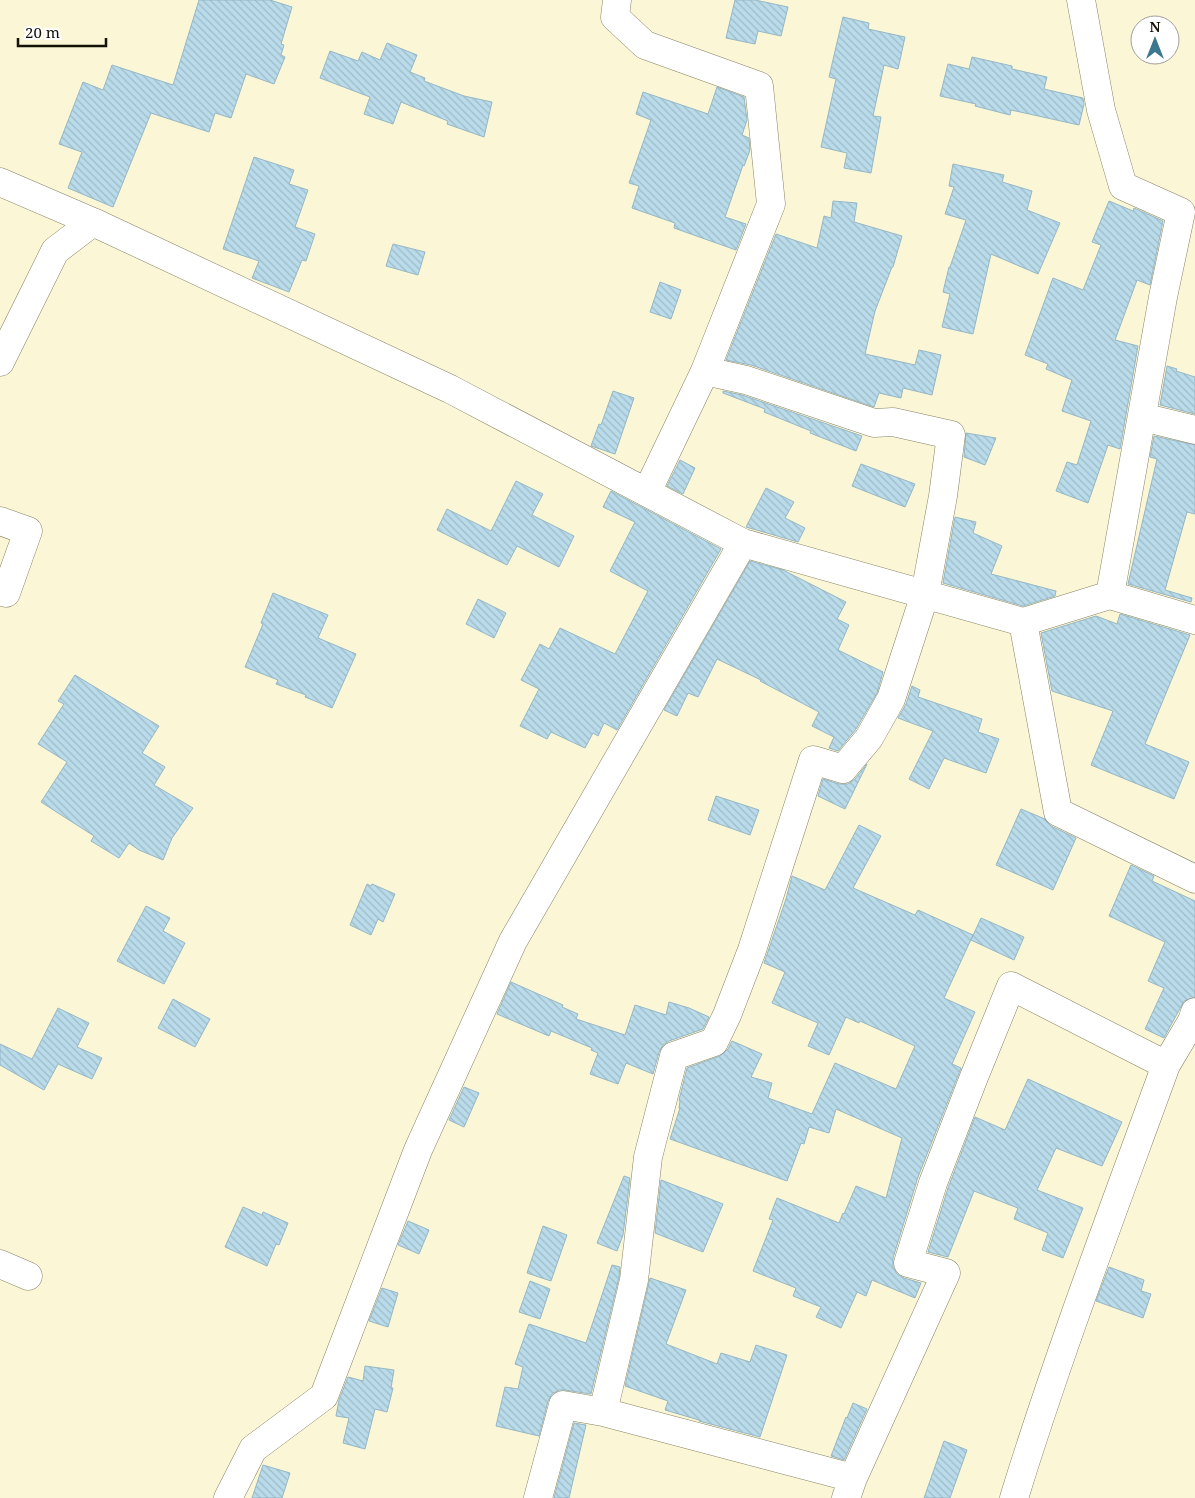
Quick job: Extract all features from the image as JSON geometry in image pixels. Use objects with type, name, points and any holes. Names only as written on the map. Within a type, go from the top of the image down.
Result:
[{"type":"street","points":[[617,0],[615,17],[645,45],[759,86],[770,204],[705,371],[647,492]]},
{"type":"street","points":[[1081,0],[1101,110],[1124,186],[1181,212],[1163,297],[1110,595]]},
{"type":"street","points":[[0,182],[93,222],[450,389],[743,543],[1023,622],[1110,595],[1195,620]]},
{"type":"street","points":[[0,362],[54,252],[93,222]]},
{"type":"street","points":[[603,1412],[634,1280],[648,1157],[674,1056],[714,1042],[727,1015],[752,950],[813,760],[843,769],[869,738],[891,699],[925,594],[943,496],[951,435],[893,422],[874,423],[746,380],[705,371]]},
{"type":"street","points":[[1142,417],[1195,430]]},
{"type":"street","points":[[0,521],[28,531],[8,561],[2,596]]},
{"type":"street","points":[[228,1498],[253,1449],[324,1396],[418,1150],[513,941],[743,543]]},
{"type":"street","points":[[1023,622],[1058,812],[1195,879]]},
{"type":"street","points":[[538,1498],[562,1405],[603,1412],[850,1488],[946,1273],[908,1263],[933,1183],[1011,986],[1166,1064]]},
{"type":"street","points":[[1014,1498],[1030,1444],[1166,1064],[1195,1012]]},
{"type":"street","points":[[0,1264],[28,1276]]},
{"type":"building","points":[[199,0],[270,0],[292,7],[281,44],[284,45],[281,55],[285,57],[274,84],[246,74],[231,118],[215,113],[209,132],[151,113],[113,207],[68,188],[82,152],[59,144],[83,82],[103,90],[112,65],[173,85]]},
{"type":"building","points":[[735,0],[755,0],[788,7],[781,36],[758,31],[755,44],[726,38]]},
{"type":"building","points":[[843,17],[869,23],[868,29],[905,37],[898,69],[884,65],[873,116],[881,117],[871,173],[844,168],[847,153],[821,147],[836,79],[829,77]]},
{"type":"building","points":[[387,43],[417,55],[410,72],[425,78],[424,81],[464,96],[492,102],[484,137],[447,124],[448,121],[401,102],[393,124],[364,114],[370,97],[320,78],[330,51],[358,61],[362,52],[380,60]]},
{"type":"building","points":[[972,57],[1012,66],[1012,69],[1047,77],[1044,89],[1083,98],[1084,104],[1079,125],[1011,110],[1010,115],[975,106],[976,104],[940,96],[948,64],[969,69]]},
{"type":"building","points":[[717,87],[744,97],[747,120],[742,135],[749,138],[750,150],[725,217],[746,224],[736,250],[674,228],[675,223],[632,208],[639,186],[629,183],[651,120],[636,114],[643,92],[708,114]]},
{"type":"building","points":[[254,157],[294,170],[289,184],[308,190],[295,227],[315,234],[306,261],[302,260],[289,292],[252,278],[259,261],[223,249]]},
{"type":"building","points":[[953,164],[1004,175],[1002,182],[1032,191],[1027,210],[1060,223],[1038,274],[991,254],[973,334],[942,327],[950,294],[943,292],[949,267],[966,220],[945,214],[954,187],[949,186]]},
{"type":"building","points":[[833,201],[857,203],[854,222],[902,236],[893,267],[875,311],[865,354],[915,365],[919,350],[941,355],[932,395],[903,388],[901,398],[879,393],[874,407],[751,365],[726,360],[776,234],[817,248],[824,216],[831,218]]},
{"type":"building","points":[[1109,201],[1133,211],[1134,208],[1163,221],[1150,285],[1137,280],[1115,340],[1138,346],[1120,449],[1108,445],[1088,503],[1056,491],[1067,462],[1077,465],[1091,421],[1062,411],[1072,380],[1046,369],[1048,364],[1025,355],[1053,278],[1083,290],[1101,245],[1092,242]]},
{"type":"building","points":[[393,244],[425,252],[418,275],[386,266]]},
{"type":"building","points":[[660,282],[681,290],[671,319],[650,312]]},
{"type":"building","points":[[1167,366],[1195,377],[1195,414],[1160,405]]},
{"type":"building","points":[[613,391],[634,398],[615,454],[591,446]]},
{"type":"building","points":[[723,391],[742,395],[862,436],[856,451],[810,433],[811,431],[764,412],[765,409],[723,393]]},
{"type":"building","points":[[966,433],[996,438],[985,465],[964,457]]},
{"type":"building","points":[[1154,436],[1195,445],[1195,514],[1187,512],[1165,590],[1192,598],[1191,602],[1128,584],[1157,459],[1150,457]]},
{"type":"building","points":[[680,460],[695,468],[683,494],[667,486]]},
{"type":"building","points":[[861,464],[915,484],[905,507],[852,486]]},
{"type":"building","points":[[516,481],[543,494],[532,515],[574,536],[559,567],[517,546],[507,565],[437,530],[447,509],[491,531]]},
{"type":"building","points":[[766,488],[794,502],[785,518],[805,528],[798,542],[746,527]]},
{"type":"building","points":[[611,491],[721,549],[617,730],[604,723],[598,736],[593,733],[585,748],[551,732],[547,739],[520,726],[539,689],[521,680],[540,644],[549,649],[560,628],[615,654],[648,591],[610,571],[635,522],[603,507]]},
{"type":"building","points":[[955,517],[976,522],[973,533],[1002,546],[991,574],[1056,591],[1055,596],[1023,606],[943,583]]},
{"type":"building","points":[[750,561],[783,570],[846,602],[837,619],[849,625],[838,650],[883,672],[877,693],[856,729],[838,751],[829,748],[834,737],[812,726],[819,712],[761,680],[717,659],[698,697],[688,693],[677,716],[664,710]]},
{"type":"building","points":[[273,593],[328,615],[318,638],[356,654],[332,708],[305,697],[306,695],[276,684],[278,680],[245,667],[263,624],[261,623]]},
{"type":"building","points":[[478,599],[506,613],[494,638],[466,624]]},
{"type":"building","points":[[1120,614],[1190,635],[1145,744],[1189,762],[1174,799],[1091,765],[1113,711],[1052,691],[1041,633],[1096,616],[1117,624]]},
{"type":"building","points":[[75,675],[159,726],[142,753],[165,767],[154,785],[193,808],[172,838],[163,860],[139,850],[129,843],[119,858],[91,841],[94,836],[41,802],[67,762],[38,744],[64,704],[58,701]]},
{"type":"building","points":[[912,686],[920,690],[918,697],[982,719],[978,732],[999,739],[986,773],[944,758],[929,789],[909,779],[933,731],[898,718],[906,704]]},
{"type":"building","points":[[867,764],[845,809],[818,796],[823,779],[839,784],[848,784],[855,779]]},
{"type":"building","points":[[716,796],[759,810],[750,835],[708,820]]},
{"type":"building","points":[[1021,809],[1045,819],[1051,826],[1076,838],[1053,890],[996,865]]},
{"type":"building","points":[[859,825],[881,836],[853,888],[915,915],[918,910],[973,935],[944,998],[975,1012],[952,1064],[961,1068],[918,1177],[893,1258],[893,1267],[897,1274],[921,1283],[915,1298],[872,1280],[866,1296],[857,1292],[841,1328],[816,1317],[821,1307],[793,1296],[796,1288],[753,1271],[773,1220],[769,1219],[777,1198],[839,1223],[856,1186],[886,1198],[902,1138],[836,1109],[829,1133],[809,1127],[804,1144],[801,1143],[787,1181],[670,1139],[680,1108],[679,1100],[687,1068],[720,1056],[728,1049],[732,1041],[762,1054],[751,1077],[772,1083],[768,1098],[812,1114],[835,1063],[896,1089],[915,1046],[860,1021],[859,1023],[846,1017],[829,1055],[808,1046],[818,1023],[772,1003],[785,972],[764,963],[792,876],[825,890]]},
{"type":"building","points":[[1131,865],[1154,876],[1152,881],[1195,901],[1195,997],[1184,1001],[1164,1038],[1145,1029],[1164,988],[1148,981],[1165,942],[1109,916]]},
{"type":"building","points":[[367,884],[371,886],[372,884],[395,894],[383,922],[378,919],[371,935],[350,925]]},
{"type":"building","points":[[146,906],[170,918],[163,931],[185,943],[164,984],[117,961]]},
{"type":"building","points":[[981,918],[1024,937],[1014,960],[971,940]]},
{"type":"building","points":[[511,982],[563,1005],[562,1007],[578,1014],[576,1019],[625,1035],[635,1005],[666,1015],[669,1002],[709,1017],[703,1029],[663,1045],[653,1074],[626,1063],[618,1084],[590,1074],[598,1053],[591,1050],[592,1048],[551,1031],[549,1036],[497,1014]]},
{"type":"building","points":[[173,999],[210,1019],[195,1047],[158,1028]]},
{"type":"building","points":[[58,1008],[89,1023],[77,1047],[102,1058],[92,1079],[58,1064],[44,1090],[0,1065],[0,1044],[32,1059]]},
{"type":"building","points":[[1028,1079],[1122,1122],[1102,1166],[1056,1148],[1037,1190],[1083,1208],[1063,1258],[1042,1250],[1048,1233],[1014,1219],[1018,1208],[974,1191],[948,1257],[928,1252],[948,1188],[975,1117],[1005,1130]]},
{"type":"building","points":[[464,1087],[479,1093],[464,1127],[449,1120]]},
{"type":"building","points":[[624,1176],[630,1178],[623,1235],[617,1251],[597,1243]]},
{"type":"building","points":[[661,1180],[723,1204],[703,1252],[655,1233]]},
{"type":"building","points":[[243,1207],[262,1215],[263,1212],[288,1223],[279,1245],[276,1244],[267,1266],[225,1247]]},
{"type":"building","points":[[408,1221],[429,1230],[419,1254],[398,1245]]},
{"type":"building","points":[[543,1226],[567,1235],[551,1281],[527,1273]]},
{"type":"building","points":[[612,1265],[620,1267],[619,1277],[591,1394],[559,1390],[552,1394],[548,1401],[539,1436],[496,1426],[505,1387],[518,1389],[523,1367],[515,1364],[529,1324],[586,1343]]},
{"type":"building","points":[[1109,1267],[1144,1280],[1141,1291],[1151,1294],[1143,1318],[1096,1301]]},
{"type":"building","points":[[650,1278],[686,1290],[666,1344],[717,1364],[721,1353],[750,1362],[756,1345],[787,1355],[760,1437],[665,1410],[668,1401],[625,1386]]},
{"type":"building","points":[[530,1281],[550,1289],[540,1319],[519,1312]]},
{"type":"building","points":[[382,1288],[398,1293],[388,1327],[369,1321]]},
{"type":"building","points":[[365,1366],[394,1370],[391,1388],[393,1388],[387,1412],[375,1409],[365,1449],[343,1443],[349,1418],[336,1416],[339,1400],[348,1377],[363,1381]]},
{"type":"building","points":[[853,1403],[867,1409],[844,1460],[831,1456]]},
{"type":"building","points":[[574,1423],[586,1425],[569,1498],[554,1498]]},
{"type":"building","points":[[944,1441],[967,1450],[950,1498],[924,1498]]},
{"type":"building","points":[[263,1465],[290,1473],[282,1498],[252,1498]]}]
